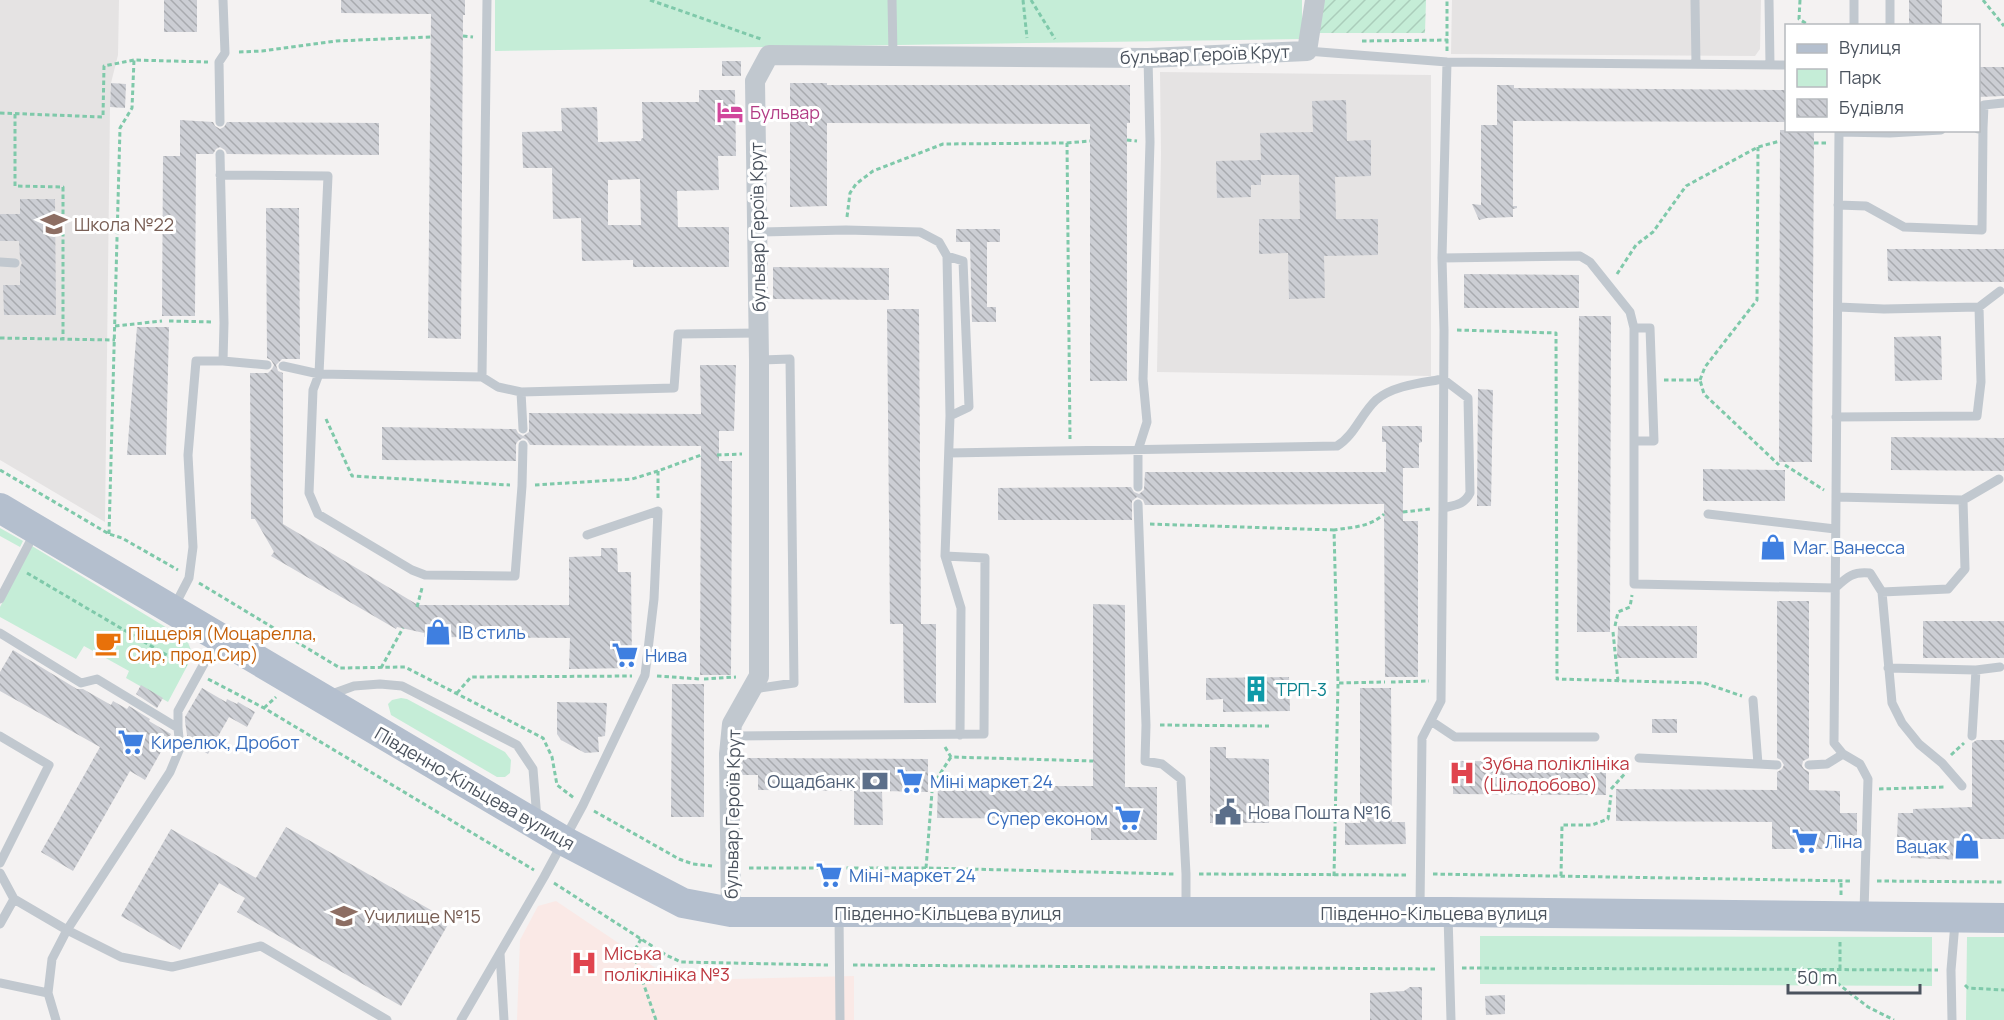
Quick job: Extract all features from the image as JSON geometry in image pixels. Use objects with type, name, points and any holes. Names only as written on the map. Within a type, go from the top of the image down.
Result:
[{"type":"main road","name":"Південно-Кільцева вулиця","points":[[0,508],[564,841],[683,903],[731,912],[1434,912],[2004,918]]},
{"type":"street","name":"бульвар Героїв Крут","points":[[731,912],[729,754],[732,724],[755,683],[759,453],[756,81],[769,55],[1148,58],[1307,51],[1314,0]]},
{"type":"lane","points":[[220,122],[219,62],[225,53],[224,0]]},
{"type":"lane","points":[[482,377],[487,0]]},
{"type":"lane","points":[[892,0],[893,55]]},
{"type":"lane","points":[[1695,0],[1696,64]]},
{"type":"lane","points":[[1769,0],[1770,65]]},
{"type":"lane","points":[[1854,0],[1854,24]]},
{"type":"lane","points":[[1890,0],[1890,24]]},
{"type":"lane","points":[[1307,51],[1447,62],[1785,65]]},
{"type":"lane","points":[[1138,488],[1138,450],[1148,422],[1143,380],[1150,142],[1148,58]]},
{"type":"lane","points":[[1447,62],[1442,258],[1444,330],[1441,702],[1422,738],[1421,874],[1434,912],[1451,1020]]},
{"type":"lane","points":[[1838,205],[1866,206],[1904,227],[1982,230],[1981,128],[1984,105],[2003,103]]},
{"type":"lane","points":[[1839,132],[1834,743],[1843,754],[1860,764],[1869,779],[1864,917]]},
{"type":"lane","points":[[220,154],[223,362]]},
{"type":"lane","points":[[220,175],[328,176],[319,374],[313,390],[309,493],[318,514],[412,570],[425,574],[515,576],[523,445]]},
{"type":"lane","points":[[757,232],[846,230],[920,232],[939,242],[947,256],[950,416],[945,556],[961,608],[960,735]]},
{"type":"lane","points":[[947,256],[963,261],[969,406],[950,416]]},
{"type":"lane","points":[[1442,258],[1580,256],[1590,262],[1630,312],[1634,328],[1634,584],[1835,588],[1849,575],[1858,572],[1870,573],[1882,592],[1892,703],[1902,723],[1919,744],[1942,763],[1962,786]]},
{"type":"lane","points":[[0,262],[15,263]]},
{"type":"lane","points":[[1838,307],[1884,309],[1979,307],[2000,291]]},
{"type":"lane","points":[[1836,417],[1977,416],[1981,382],[1979,307]]},
{"type":"lane","points":[[1634,328],[1650,328],[1654,441],[1635,441]]},
{"type":"lane","points":[[283,366],[319,374],[482,377],[498,387],[521,392],[674,388],[678,334],[758,333]]},
{"type":"lane","points":[[755,683],[794,683],[790,359],[759,360]]},
{"type":"lane","points":[[172,610],[189,578],[193,547],[188,455],[196,361],[267,365]]},
{"type":"lane","points":[[949,453],[1070,453],[1336,446],[1345,441],[1377,400],[1397,388],[1443,379],[1468,398],[1470,493],[1466,501],[1461,504],[1443,508]]},
{"type":"lane","points":[[521,392],[523,429]]},
{"type":"lane","points":[[1836,497],[1963,500],[1999,479]]},
{"type":"lane","points":[[1882,592],[1948,589],[1965,569],[1963,500]]},
{"type":"lane","points":[[1138,504],[1146,725],[1145,761],[1162,764],[1180,778],[1186,912]]},
{"type":"lane","points":[[461,1020],[564,841],[645,675],[654,599],[658,511],[587,535]]},
{"type":"lane","points":[[1708,514],[1835,529]]},
{"type":"lane","points":[[0,599],[37,529]]},
{"type":"lane","points":[[731,736],[984,734],[985,558],[945,556]]},
{"type":"lane","points":[[0,633],[81,683],[97,679],[178,728]]},
{"type":"lane","points":[[56,1020],[48,993],[52,959],[67,930],[170,772],[180,748],[178,711],[219,638]]},
{"type":"lane","points":[[1888,668],[1976,670],[2000,668]]},
{"type":"lane","points":[[1972,736],[1976,670]]},
{"type":"lane","points":[[322,698],[354,686],[380,684],[402,686],[517,745],[533,770],[537,825]]},
{"type":"lane","points":[[1753,700],[1758,764]]},
{"type":"lane","points":[[1431,721],[1455,737],[1595,737]]},
{"type":"lane","points":[[0,736],[49,765],[0,863]]},
{"type":"lane","points":[[1809,765],[1827,764],[1843,754]]},
{"type":"lane","points":[[1640,758],[1777,765]]},
{"type":"lane","points":[[0,873],[14,899],[67,930],[121,957],[172,967],[261,946],[387,1020]]},
{"type":"lane","points":[[0,924],[14,899]]},
{"type":"lane","points":[[839,913],[840,1020]]},
{"type":"lane","points":[[1952,1020],[1951,970],[1955,917]]},
{"type":"lane","points":[[500,953],[504,1020]]},
{"type":"lane","points":[[0,983],[48,993]]},
{"type":"path","points":[[650,0],[762,39],[769,55]]},
{"type":"path","points":[[1023,0],[1027,38]]},
{"type":"path","points":[[1031,0],[1055,39]]},
{"type":"path","points":[[1447,62],[1448,0]]},
{"type":"path","points":[[1800,0],[1798,19],[1807,24]]},
{"type":"path","points":[[1983,0],[2004,26]]},
{"type":"path","points":[[225,53],[262,51],[336,40],[431,37]]},
{"type":"path","points":[[0,113],[103,117],[104,66],[134,60],[219,62]]},
{"type":"path","points":[[109,534],[120,128],[132,108],[134,60]]},
{"type":"path","points":[[15,114],[15,186],[63,187],[63,340]]},
{"type":"path","points":[[846,230],[850,193],[856,184],[873,171],[942,144],[1090,141]]},
{"type":"path","points":[[1610,285],[1636,245],[1653,231],[1686,186],[1758,147],[1780,141]]},
{"type":"path","points":[[1067,143],[1070,453]]},
{"type":"path","points":[[1758,147],[1757,300],[1705,367],[1700,380],[1704,394],[1779,465]]},
{"type":"path","points":[[115,326],[162,321]]},
{"type":"path","points":[[170,321],[224,323]]},
{"type":"path","points":[[1444,330],[1556,333],[1557,679],[1704,683],[1753,700]]},
{"type":"path","points":[[0,338],[115,340]]},
{"type":"path","points":[[1664,380],[1700,380]]},
{"type":"path","points":[[313,390],[352,476],[522,486],[632,478],[658,471],[700,454]]},
{"type":"path","points":[[717,455],[759,453]]},
{"type":"path","points":[[1785,465],[1836,497]]},
{"type":"path","points":[[0,470],[109,534],[122,538],[167,562],[189,578],[206,586],[340,668],[405,667],[543,738],[552,758],[557,785],[583,805],[679,859],[693,864],[730,868],[926,868],[1334,876],[1421,874],[2004,882]]},
{"type":"path","points":[[658,471],[658,511]]},
{"type":"path","points":[[1403,512],[1443,508]]},
{"type":"path","points":[[1138,523],[1334,530],[1365,526],[1384,514]]},
{"type":"path","points":[[1334,530],[1338,683],[1334,876]]},
{"type":"path","points":[[417,607],[425,574]]},
{"type":"path","points":[[1615,626],[1618,612],[1630,607],[1634,584]]},
{"type":"path","points":[[381,668],[403,628]]},
{"type":"path","points":[[1613,632],[1617,681]]},
{"type":"path","points":[[457,693],[471,677],[645,675],[755,683]]},
{"type":"path","points":[[1391,682],[1440,681]]},
{"type":"path","points":[[1338,683],[1385,682]]},
{"type":"path","points":[[1146,725],[1269,726]]},
{"type":"path","points":[[938,735],[951,757]]},
{"type":"path","points":[[1942,763],[1972,736]]},
{"type":"path","points":[[951,757],[1093,761]]},
{"type":"path","points":[[932,786],[951,757]]},
{"type":"path","points":[[1611,789],[1640,758]]},
{"type":"path","points":[[1876,789],[1962,786]]},
{"type":"path","points":[[926,868],[932,792]]},
{"type":"path","points":[[1561,876],[1562,825],[1592,825],[1608,819],[1611,795]]},
{"type":"path","points":[[640,939],[633,953],[656,1020]]},
{"type":"path","points":[[1820,969],[1868,1007],[1894,1020]]},
{"type":"shaded area","name":"Школа №22","points":[[0,0],[119,0],[118,55],[111,83],[110,107],[105,522],[0,460]]},
{"type":"shaded area","points":[[1452,0],[1761,0],[1760,49],[1755,56],[1451,54]]},
{"type":"shaded area","points":[[1160,72],[1431,75],[1431,376],[1157,372],[1161,154]]},
{"type":"shaded area","name":"Міська поліклініка №3","points":[[556,901],[663,973],[733,979],[854,976],[854,1020],[517,1020],[520,940],[538,906]]},
{"type":"green space","points":[[495,0],[1302,0],[1302,39],[495,51]]},
{"type":"green space","points":[[1315,0],[1426,0],[1425,33],[1316,33]]},
{"type":"green space","points":[[0,528],[23,541],[20,547],[0,536]]},
{"type":"green space","points":[[32,546],[187,640],[193,655],[168,702],[126,678],[129,671],[84,646],[76,659],[0,617],[0,607]]},
{"type":"green space","points":[[407,699],[505,752],[511,760],[510,773],[505,777],[497,777],[391,715],[388,704],[392,700]]},
{"type":"green space","points":[[1480,936],[1932,937],[1932,986],[1480,984]]},
{"type":"green space","points":[[1967,937],[2004,937],[2004,1020],[1966,1020]]},
{"type":"building","points":[[164,0],[197,0],[197,32],[164,32]]},
{"type":"building","points":[[341,0],[465,0],[465,15],[463,15],[461,339],[428,338],[431,14],[341,13]]},
{"type":"building","points":[[1909,0],[1942,0],[1942,24],[1909,24]]},
{"type":"building","points":[[722,61],[741,61],[741,76],[722,76]]},
{"type":"building","points":[[1980,67],[2004,67],[2004,96],[1980,97]]},
{"type":"building","points":[[111,83],[126,84],[125,108],[110,107]]},
{"type":"building","points":[[790,83],[1130,85],[1130,123],[1127,123],[1127,381],[1090,381],[1090,124],[827,123],[827,206],[790,207]]},
{"type":"building","points":[[1497,85],[1514,85],[1514,88],[1785,90],[1785,122],[1513,121],[1513,206],[1517,208],[1513,209],[1513,217],[1479,220],[1472,204],[1481,205],[1481,125],[1497,125]]},
{"type":"building","points":[[699,90],[735,90],[736,156],[718,156],[719,190],[677,191],[678,227],[729,227],[729,267],[633,267],[633,260],[582,261],[581,218],[553,219],[552,168],[523,168],[522,132],[562,131],[561,108],[597,107],[598,142],[641,141],[643,138],[642,102],[699,102]],"holes":[[[640,179],[641,225],[608,225],[608,180]]]},
{"type":"building","points":[[1346,100],[1347,141],[1371,140],[1371,176],[1335,177],[1336,219],[1378,219],[1378,255],[1324,256],[1325,298],[1289,299],[1288,253],[1259,254],[1259,219],[1300,219],[1299,175],[1261,175],[1261,185],[1251,185],[1251,197],[1217,198],[1216,161],[1261,160],[1260,133],[1313,132],[1312,101]]},
{"type":"building","points":[[180,120],[213,122],[220,129],[227,122],[379,123],[379,155],[227,154],[220,147],[213,154],[196,154],[195,316],[162,316],[163,156],[180,156]]},
{"type":"building","points":[[1780,130],[1785,130],[1785,132],[1814,132],[1812,462],[1779,462]]},
{"type":"building","points":[[20,199],[55,199],[56,315],[4,315],[3,285],[20,285],[22,263],[19,241],[0,241],[0,214],[20,214]]},
{"type":"building","points":[[266,208],[299,208],[300,359],[282,359],[276,365],[278,371],[283,373],[283,524],[418,605],[569,605],[569,557],[601,556],[601,548],[617,548],[618,572],[631,572],[632,668],[569,669],[570,638],[424,637],[424,633],[397,627],[396,629],[271,556],[274,552],[255,519],[251,519],[250,373],[268,373],[274,365],[267,358]]},
{"type":"building","points":[[956,229],[1000,229],[1000,242],[987,242],[987,307],[996,307],[996,322],[972,322],[970,242],[956,242]]},
{"type":"building","points":[[1887,249],[2004,249],[2004,282],[1888,281]]},
{"type":"building","points":[[773,267],[889,268],[889,300],[773,299]]},
{"type":"building","points":[[1464,274],[1579,275],[1579,308],[1464,308]]},
{"type":"building","points":[[887,309],[919,309],[921,624],[936,624],[936,703],[904,703],[903,624],[890,624]]},
{"type":"building","points":[[1579,316],[1611,316],[1610,632],[1577,632]]},
{"type":"building","points":[[137,327],[169,327],[166,455],[127,455]]},
{"type":"building","points":[[1941,336],[1942,380],[1895,381],[1894,337]]},
{"type":"building","points":[[700,365],[736,365],[734,431],[719,431],[719,461],[732,461],[731,675],[700,675],[701,446],[530,445],[523,438],[516,444],[516,461],[382,460],[382,427],[516,429],[523,436],[529,432],[529,413],[701,414]]},
{"type":"building","points":[[1478,389],[1493,390],[1491,506],[1477,506]]},
{"type":"building","points":[[1382,426],[1422,426],[1419,468],[1403,468],[1403,521],[1418,521],[1418,677],[1385,677],[1384,504],[1145,505],[1143,500],[1137,497],[1132,501],[1132,520],[998,520],[998,488],[1131,487],[1139,494],[1144,490],[1145,472],[1386,472],[1386,442],[1382,442]]},
{"type":"building","points":[[1891,437],[2004,438],[2004,471],[1891,470]]},
{"type":"building","points":[[1703,469],[1785,470],[1785,501],[1703,501]]},
{"type":"building","points":[[1777,601],[1809,601],[1809,758],[1803,761],[1802,766],[1809,772],[1809,790],[1840,791],[1840,813],[1857,813],[1857,847],[1772,849],[1772,822],[1616,821],[1616,789],[1777,790],[1777,772],[1784,765],[1777,758]]},
{"type":"building","points":[[1093,604],[1125,605],[1125,787],[1157,787],[1157,840],[1091,840],[1091,819],[937,818],[938,786],[1093,786]]},
{"type":"building","points":[[1923,621],[2004,621],[2004,658],[1923,658]]},
{"type":"building","points":[[1618,626],[1697,626],[1697,658],[1617,658]]},
{"type":"building","points":[[13,650],[77,689],[83,689],[111,705],[113,701],[127,709],[129,706],[171,734],[145,780],[130,771],[73,871],[41,852],[100,747],[0,691],[0,672]]},
{"type":"building","name":"ТРП-3","points":[[1289,677],[1290,711],[1223,712],[1223,699],[1206,700],[1206,678]]},
{"type":"building","points":[[672,684],[704,684],[704,817],[671,817]]},
{"type":"building","points":[[141,685],[163,698],[157,708],[136,694]]},
{"type":"building","points":[[202,688],[226,702],[227,699],[237,704],[238,702],[255,712],[247,727],[229,717],[208,754],[188,742],[185,721],[185,717]]},
{"type":"building","points":[[1360,688],[1391,688],[1392,822],[1405,822],[1406,844],[1345,845],[1345,823],[1360,823]]},
{"type":"building","points":[[557,702],[607,703],[605,736],[598,737],[599,752],[585,753],[561,740],[557,734]]},
{"type":"building","points":[[1652,719],[1677,719],[1677,733],[1652,733]]},
{"type":"building","points":[[1977,740],[2004,740],[2004,839],[1972,839],[1973,853],[1964,853],[1964,860],[1911,858],[1911,854],[1902,854],[1903,838],[1897,839],[1898,813],[1913,813],[1913,809],[1972,807],[1972,743]]},
{"type":"building","points":[[1210,747],[1226,747],[1226,758],[1269,759],[1269,823],[1210,823]]},
{"type":"building","points":[[741,758],[928,759],[928,792],[882,791],[883,825],[854,825],[854,791],[758,790],[758,775],[741,775]]},
{"type":"building","points":[[1453,761],[1606,762],[1606,795],[1453,794]]},
{"type":"building","name":"Училище №15","points":[[286,827],[450,921],[401,1006],[237,912],[245,898],[219,883],[180,950],[121,916],[171,829],[256,878]]},
{"type":"building","points":[[1410,987],[1422,987],[1422,1020],[1370,1020],[1370,993],[1404,991]]},
{"type":"building","points":[[1505,995],[1505,1014],[1486,1015],[1485,996]]},
{"type":"place","name":"Бульвар","points":[[730,112]]},
{"type":"place","name":"Школа №22","points":[[54,224]]},
{"type":"place","name":"Маг. Ванесса","points":[[1773,547]]},
{"type":"place","name":"ІВ стиль","points":[[438,632]]},
{"type":"place","name":"Піццерія (Моцарелла, Сир, прод.Сир)","points":[[108,643]]},
{"type":"place","name":"Нива","points":[[625,655]]},
{"type":"place","name":"ТРП-3","points":[[1256,689]]},
{"type":"place","name":"Кирелюк, Дробот","points":[[131,742]]},
{"type":"place","name":"Зубна поліклініка (Цілодобово)","points":[[1462,773]]},
{"type":"place","name":"Ощадбанк","points":[[875,781]]},
{"type":"place","name":"Міні маркет 24","points":[[910,781]]},
{"type":"place","name":"Нова Пошта №16","points":[[1228,812]]},
{"type":"place","name":"Супер економ","points":[[1128,818]]},
{"type":"place","name":"Ліна","points":[[1805,841]]},
{"type":"place","name":"Вацак","points":[[1967,846]]},
{"type":"place","name":"Міні-маркет 24","points":[[829,875]]},
{"type":"place","name":"Училище №15","points":[[344,916]]},
{"type":"place","name":"Міська поліклініка №3","points":[[584,963]]}]
